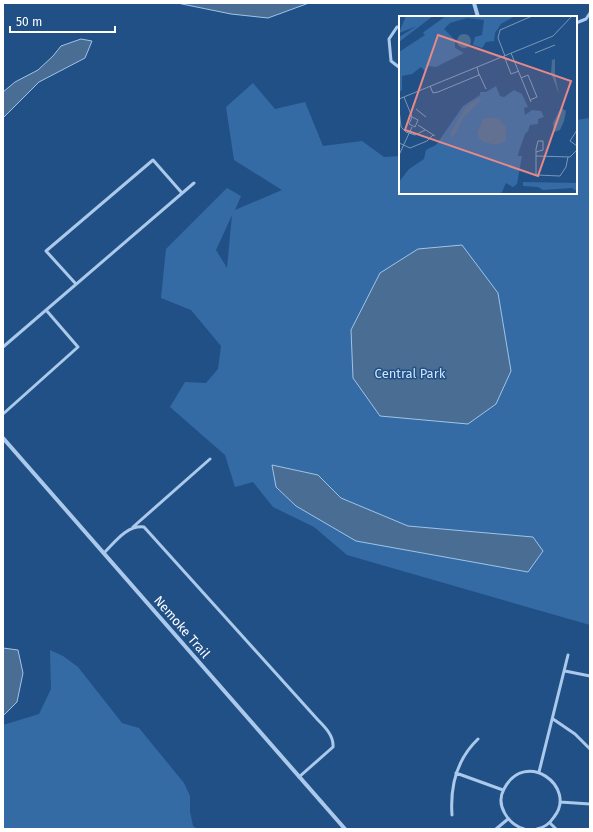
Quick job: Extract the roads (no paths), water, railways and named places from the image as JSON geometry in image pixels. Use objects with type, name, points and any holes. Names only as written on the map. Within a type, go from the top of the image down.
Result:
[{"type":"street","points":[[474,3],[478,16]]},
{"type":"street","name":"Nemoke Trail","points":[[3,438],[345,829]]},
{"type":"lane","points":[[577,23],[586,19],[590,13]]},
{"type":"lane","points":[[399,27],[397,27],[389,39],[391,61],[399,67]]},
{"type":"lane","points":[[76,284],[46,251],[153,160],[182,193]]},
{"type":"lane","points":[[3,347],[194,183]]},
{"type":"lane","points":[[3,414],[78,347],[46,310]]},
{"type":"lane","points":[[104,553],[210,459]]},
{"type":"lane","points":[[132,528],[144,527],[329,732],[333,742],[333,747],[299,777]]},
{"type":"lane","points":[[539,772],[568,655]]},
{"type":"lane","points":[[565,671],[590,676]]},
{"type":"lane","points":[[553,719],[575,734],[590,748]]},
{"type":"lane","points":[[452,815],[451,788],[456,773],[462,757],[478,740]]},
{"type":"lane","points":[[524,829],[517,827],[508,819],[502,806],[503,790],[509,780],[518,774],[528,771],[539,772],[547,776],[556,785],[560,802],[557,814],[550,823],[537,829]]},
{"type":"lane","points":[[456,773],[503,790]]},
{"type":"lane","points":[[560,802],[590,804]]},
{"type":"lane","points":[[496,829],[508,819]]},
{"type":"lane","points":[[550,823],[556,829]]},
{"type":"park label","name":"Central Park","points":[[410,373]]}]
